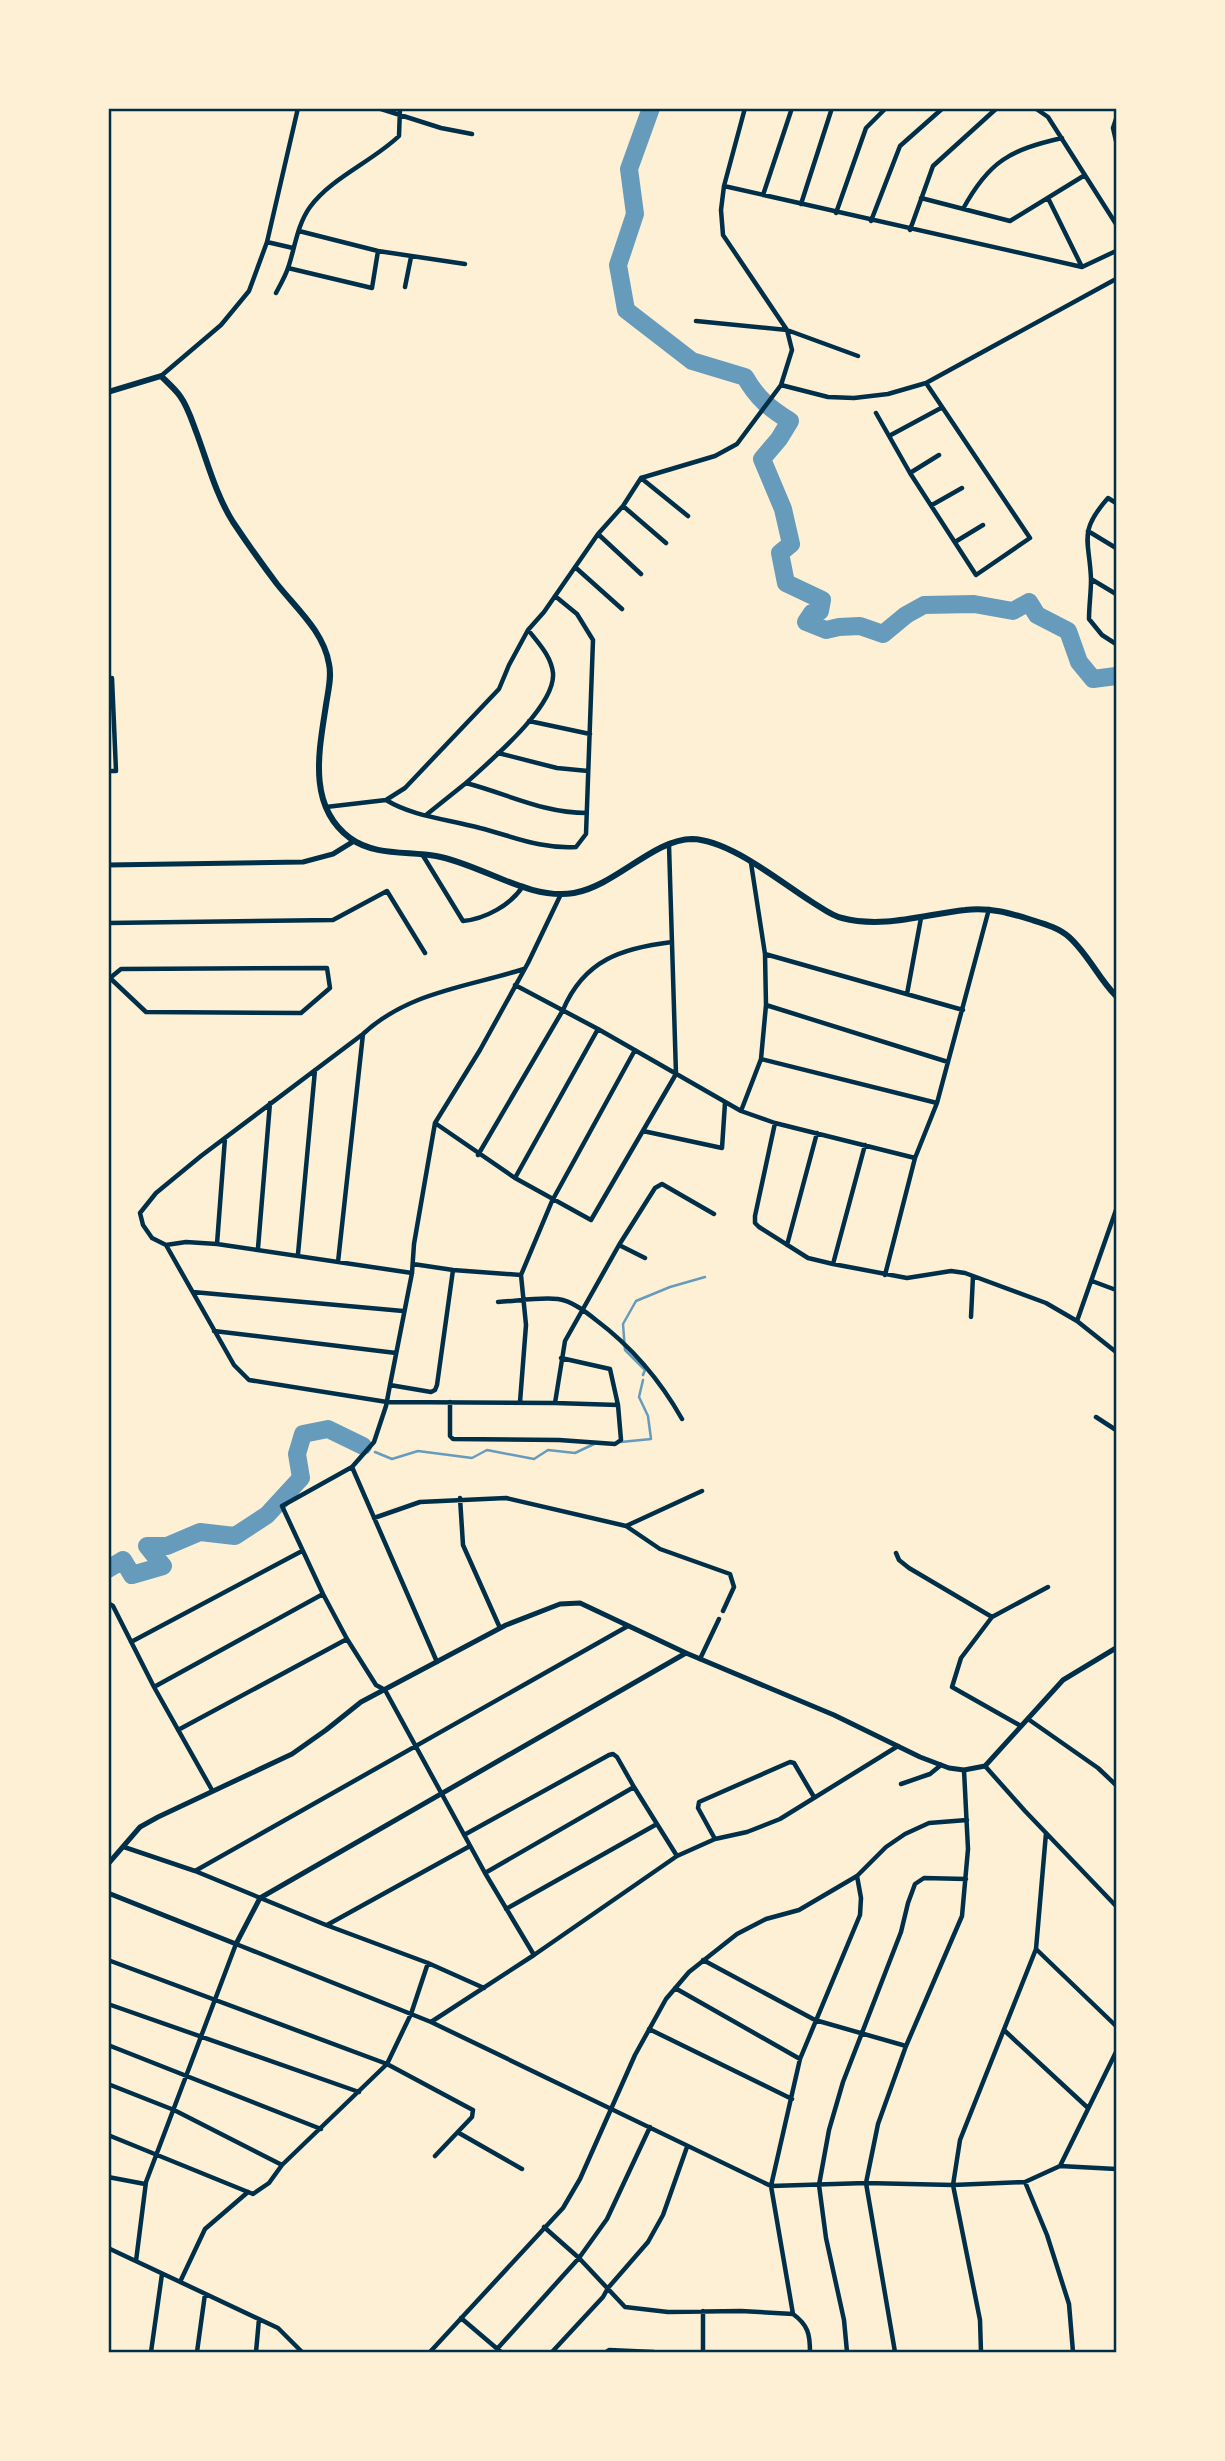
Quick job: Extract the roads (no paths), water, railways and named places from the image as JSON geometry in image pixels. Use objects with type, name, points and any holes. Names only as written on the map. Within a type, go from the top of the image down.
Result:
[{"type":"main road","points":[[108,392],[161,376],[180,396],[214,486],[232,521],[276,583],[302,613],[324,648],[330,665],[318,774],[320,792],[334,823],[354,841],[368,848],[438,856],[477,868],[531,890],[561,894],[576,893],[600,884],[668,845],[686,839],[703,840],[751,863],[842,918],[870,921],[921,918],[989,909],[1009,912],[1049,925],[1069,937],[1116,996]]},
{"type":"street","points":[[161,376],[221,325],[249,291],[267,242],[298,108]]},
{"type":"street","points":[[378,108],[399,111],[440,128],[472,134]]},
{"type":"street","points":[[325,807],[386,800],[405,789],[499,689],[528,630],[544,612],[598,534],[623,506],[641,478],[715,456],[737,444],[781,385],[792,350],[787,330],[723,235],[721,209],[724,186],[745,108]]},
{"type":"street","points":[[763,195],[792,108]]},
{"type":"street","points":[[801,204],[832,108]]},
{"type":"street","points":[[836,213],[866,128],[886,108]]},
{"type":"street","points":[[871,221],[900,146],[943,108]]},
{"type":"street","points":[[910,230],[933,166],[996,108]]},
{"type":"street","points":[[1035,108],[1048,117],[1116,224]]},
{"type":"street","points":[[276,292],[288,268],[310,207],[399,136],[399,111]]},
{"type":"street","points":[[1116,119],[1113,128],[1116,141]]},
{"type":"street","points":[[962,209],[976,183],[1008,155],[1062,138]]},
{"type":"street","points":[[921,198],[1010,221],[1085,174]]},
{"type":"street","points":[[724,186],[1082,267],[1116,251]]},
{"type":"street","points":[[1048,198],[1082,267]]},
{"type":"street","points":[[299,232],[378,251],[466,264]]},
{"type":"street","points":[[267,242],[293,248]]},
{"type":"street","points":[[288,268],[372,288],[378,251]]},
{"type":"street","points":[[405,287],[411,257]]},
{"type":"street","points":[[781,385],[828,397],[854,398],[888,394],[926,383],[1116,279]]},
{"type":"street","points":[[696,321],[787,330],[858,356]]},
{"type":"street","points":[[876,414],[910,473],[976,575],[1030,538],[926,383]]},
{"type":"street","points":[[890,436],[941,408]]},
{"type":"street","points":[[910,473],[939,455]]},
{"type":"street","points":[[641,478],[688,516]]},
{"type":"street","points":[[932,505],[962,488]]},
{"type":"street","points":[[1116,503],[1108,498],[1096,511],[1086,542],[1091,579],[1089,619],[1102,635],[1116,645]]},
{"type":"street","points":[[623,506],[666,543]]},
{"type":"street","points":[[955,542],[983,525]]},
{"type":"street","points":[[1088,531],[1116,548]]},
{"type":"street","points":[[598,534],[641,574]]},
{"type":"street","points":[[575,567],[622,609]]},
{"type":"street","points":[[1091,579],[1116,594]]},
{"type":"street","points":[[386,800],[402,810],[553,849],[576,847],[586,834],[593,640],[577,614],[555,596]]},
{"type":"street","points":[[426,816],[466,783],[530,722],[550,692],[553,675],[549,657],[528,630]]},
{"type":"street","points":[[108,771],[116,771],[113,678]]},
{"type":"street","points":[[530,722],[590,734]]},
{"type":"street","points":[[498,753],[557,768],[588,771]]},
{"type":"street","points":[[466,783],[505,793],[537,807],[587,813]]},
{"type":"street","points":[[108,865],[303,862],[333,854],[354,841]]},
{"type":"street","points":[[435,1123],[478,1155],[552,1201],[591,1220],[676,1074],[668,845]]},
{"type":"street","points":[[422,855],[463,921],[498,909],[514,900],[523,886]]},
{"type":"street","points":[[741,1111],[761,1059],[766,1005],[765,954],[751,863]]},
{"type":"street","points":[[108,923],[333,920],[387,891],[425,953]]},
{"type":"street","points":[[534,1955],[485,1873],[385,1690],[376,1685],[347,1639],[282,1506],[352,1467],[374,1442],[387,1402],[412,1273],[422,1192],[435,1123],[480,1050],[561,894]]},
{"type":"street","points":[[885,1275],[915,1158],[937,1103],[989,909]]},
{"type":"street","points":[[907,994],[921,918]]},
{"type":"street","points":[[478,1155],[569,996],[582,979],[600,962],[619,953],[640,946],[672,942]]},
{"type":"street","points":[[765,954],[962,1010]]},
{"type":"street","points":[[327,968],[330,988],[301,1013],[146,1012],[109,978],[121,969],[327,968]]},
{"type":"street","points":[[524,969],[439,991],[401,1006],[380,1018],[363,1034],[225,1137],[156,1194],[140,1213],[143,1225],[152,1238],[166,1245],[234,1364],[249,1380],[387,1402],[618,1405]]},
{"type":"street","points":[[515,985],[598,1028],[741,1111],[775,1123],[915,1158]]},
{"type":"street","points":[[766,1005],[948,1062]]},
{"type":"street","points":[[515,1178],[598,1028]]},
{"type":"street","points":[[338,1262],[363,1034]]},
{"type":"street","points":[[520,1402],[525,1353],[521,1275],[552,1201],[635,1050]]},
{"type":"street","points":[[761,1059],[937,1103]]},
{"type":"street","points":[[298,1254],[315,1069]]},
{"type":"street","points":[[258,1248],[270,1102]]},
{"type":"street","points":[[643,1132],[722,1148],[725,1103]]},
{"type":"street","points":[[775,1123],[755,1223],[787,1245],[808,1258],[885,1275],[907,1278],[951,1271],[973,1275],[1046,1303],[1077,1321],[1116,1352]]},
{"type":"street","points":[[787,1245],[817,1133]]},
{"type":"street","points":[[217,1244],[225,1137]]},
{"type":"street","points":[[833,1264],[864,1144]]},
{"type":"street","points":[[555,1403],[565,1341],[619,1245],[659,1185],[714,1214]]},
{"type":"street","points":[[1077,1321],[1116,1210]]},
{"type":"street","points":[[1109,1232],[1116,1234]]},
{"type":"street","points":[[166,1245],[186,1242],[258,1248],[412,1273]]},
{"type":"street","points":[[619,1245],[645,1258]]},
{"type":"street","points":[[413,1264],[521,1275]]},
{"type":"street","points":[[390,1385],[431,1392],[435,1390],[453,1270]]},
{"type":"street","points":[[971,1317],[973,1275]]},
{"type":"street","points":[[1092,1281],[1116,1290]]},
{"type":"street","points":[[192,1292],[403,1311]]},
{"type":"street","points":[[498,1302],[559,1299],[584,1310],[615,1334],[640,1359],[669,1395],[682,1419]]},
{"type":"street","points":[[215,1331],[396,1353]]},
{"type":"street","points":[[450,1402],[450,1436],[453,1439],[559,1440],[615,1444],[622,1438],[610,1369],[561,1358]]},
{"type":"street","points":[[1096,1417],[1116,1430]]},
{"type":"street","points":[[352,1467],[437,1663]]},
{"type":"street","points":[[626,1526],[702,1491]]},
{"type":"street","points":[[373,1518],[419,1502],[460,1498],[506,1498],[626,1526],[660,1549],[730,1574],[734,1587],[723,1611]]},
{"type":"street","points":[[460,1498],[463,1545],[500,1628]]},
{"type":"street","points":[[131,1642],[302,1551]]},
{"type":"street","points":[[896,1553],[899,1560],[909,1568],[992,1617]]},
{"type":"street","points":[[1021,1726],[953,1687],[961,1658],[992,1617],[1048,1587]]},
{"type":"street","points":[[154,1687],[323,1594]]},
{"type":"street","points":[[108,1864],[140,1827],[212,1790],[292,1754],[361,1702],[500,1628],[559,1604],[580,1603],[686,1653],[834,1715],[941,1765],[964,1770],[985,1766],[1063,1680],[1116,1648]]},
{"type":"street","points":[[108,1604],[113,1606],[154,1687],[212,1790]]},
{"type":"street","points":[[700,1659],[719,1619]]},
{"type":"street","points":[[195,1871],[628,1626]]},
{"type":"street","points":[[178,1730],[347,1639]]},
{"type":"street","points":[[136,2261],[146,2184],[236,1944],[260,1898],[686,1653]]},
{"type":"street","points":[[1028,1719],[1098,1768],[1116,1785]]},
{"type":"street","points":[[431,2022],[677,1856],[715,1839],[747,1832],[779,1819],[898,1746]]},
{"type":"street","points":[[464,1835],[613,1754],[677,1856]]},
{"type":"street","points":[[715,1839],[698,1808],[699,1802],[790,1762],[794,1763],[814,1797]]},
{"type":"street","points":[[901,1784],[930,1774],[941,1765]]},
{"type":"street","points":[[985,1766],[1116,1906]]},
{"type":"street","points":[[895,2353],[866,2183],[878,2124],[906,2046],[962,1916],[967,1819],[964,1770]]},
{"type":"street","points":[[485,1873],[634,1787]]},
{"type":"street","points":[[430,2353],[563,2208],[580,2179],[626,2073],[666,1998],[703,1960],[737,1934],[766,1919],[799,1910],[857,1876],[886,1847],[905,1834],[929,1823],[967,1819]]},
{"type":"street","points":[[506,1909],[657,1824]]},
{"type":"street","points":[[981,2353],[980,2320],[953,2185],[960,2140],[1036,1950],[1046,1833]]},
{"type":"street","points":[[326,1925],[470,1846]]},
{"type":"street","points":[[124,1847],[195,1871],[326,1925],[428,1963],[484,1988]]},
{"type":"street","points":[[793,2314],[771,2186],[800,2059],[860,1915],[861,1898],[857,1876]]},
{"type":"street","points":[[847,2353],[844,2320],[826,2238],[819,2185],[829,2130],[842,2082],[901,1932],[915,1884],[925,1878],[966,1879]]},
{"type":"street","points":[[108,1893],[431,2022],[771,2186],[1025,2182],[1060,2166],[1116,2169]]},
{"type":"street","points":[[1036,1950],[1116,2026]]},
{"type":"street","points":[[108,1960],[387,2064],[473,2110],[472,2117],[459,2133],[435,2156]]},
{"type":"street","points":[[703,1960],[814,2020],[906,2046]]},
{"type":"street","points":[[108,2135],[254,2194],[269,2183],[282,2165],[387,2064],[411,2014],[428,1963]]},
{"type":"street","points":[[675,1988],[800,2059]]},
{"type":"street","points":[[108,2004],[359,2092]]},
{"type":"street","points":[[649,2029],[792,2099]]},
{"type":"street","points":[[1004,2031],[1088,2108]]},
{"type":"street","points":[[108,2045],[321,2129]]},
{"type":"street","points":[[1060,2166],[1116,2052]]},
{"type":"street","points":[[108,2084],[174,2110],[282,2165]]},
{"type":"street","points":[[461,2318],[499,2351],[579,2258],[607,2219],[650,2127]]},
{"type":"street","points":[[459,2133],[522,2169]]},
{"type":"street","points":[[552,2353],[648,2242],[663,2216],[687,2147]]},
{"type":"street","points":[[108,2177],[146,2184]]},
{"type":"street","points":[[1025,2182],[1047,2235],[1069,2304],[1073,2353]]},
{"type":"street","points":[[180,2282],[205,2229],[248,2192]]},
{"type":"street","points":[[544,2227],[579,2258],[625,2306],[668,2312],[793,2314],[803,2321],[810,2333],[810,2353]]},
{"type":"street","points":[[108,2248],[278,2328],[302,2353]]},
{"type":"street","points":[[151,2353],[162,2273]]},
{"type":"street","points":[[197,2353],[205,2294]]},
{"type":"street","points":[[703,2311],[703,2353]]},
{"type":"street","points":[[256,2353],[259,2319]]},
{"type":"street","points":[[606,2353],[609,2350],[654,2353]]},
{"type":"waterway","points":[[651,108],[629,169],[635,214],[618,265],[626,310],[692,361],[745,377],[764,402],[790,421],[762,459],[783,509],[791,544],[780,553],[786,583],[822,600],[820,611],[812,613],[806,622],[826,630],[860,626],[883,634],[906,615],[924,605],[974,604],[1013,611],[1029,602],[1037,615],[1068,631],[1079,662],[1093,679],[1116,676]]},
{"type":"waterway","points":[[643,1375],[645,1370],[625,1350],[623,1324],[636,1301],[705,1277]]},
{"type":"waterway","points":[[621,1442],[651,1439],[648,1416],[639,1397],[643,1380]]},
{"type":"waterway","points":[[108,1569],[123,1560],[132,1575],[163,1566],[147,1546],[167,1546],[200,1532],[235,1536],[267,1515],[301,1478],[297,1454],[303,1434],[328,1429],[363,1446]]},
{"type":"waterway","points":[[375,1452],[392,1459],[418,1451],[472,1458],[487,1450],[534,1459],[548,1450],[575,1453],[594,1444]]}]
